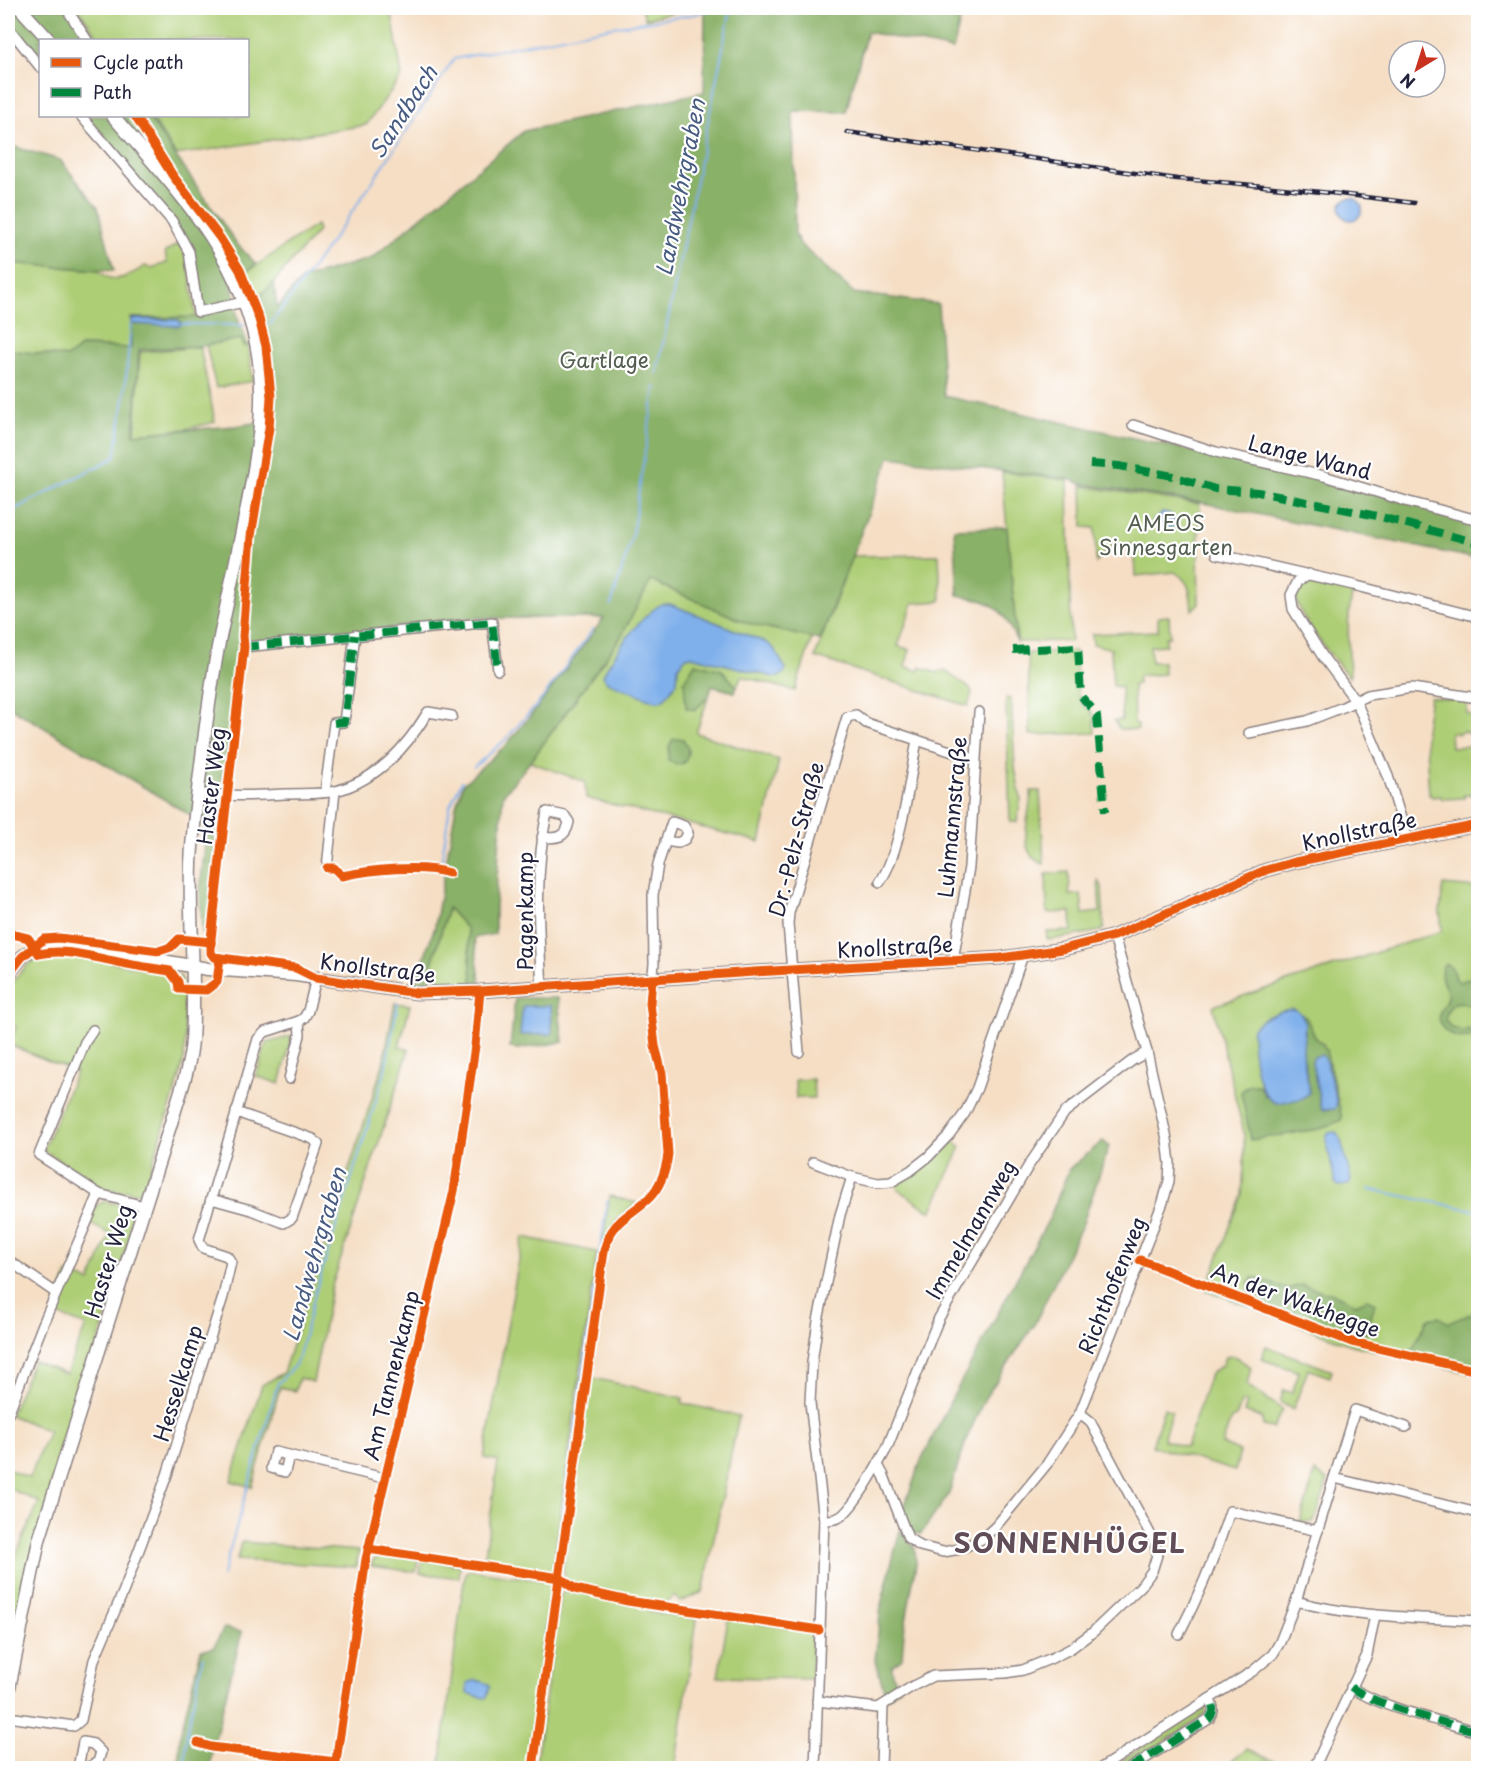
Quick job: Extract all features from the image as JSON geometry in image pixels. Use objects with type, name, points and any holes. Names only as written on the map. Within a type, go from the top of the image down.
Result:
[{"type":"street","points":[[20,8],[48,39]]},
{"type":"street","points":[[66,8],[86,39]]},
{"type":"street","points":[[8,27],[39,66]]},
{"type":"street","points":[[82,117],[172,221],[189,252],[198,312],[244,302]]},
{"type":"street","name":"Haster Weg","points":[[8,1693],[39,1540],[189,1059],[192,1041],[191,863],[198,794],[207,715],[220,639],[259,439],[260,366],[244,302],[216,241],[195,212],[114,117]]},
{"type":"street","points":[[136,117],[173,176]]},
{"type":"street","name":"Lange Wand","points":[[1133,425],[1216,452],[1324,476],[1408,502],[1479,520]]},
{"type":"street","points":[[1217,554],[1309,574],[1479,618]]},
{"type":"street","points":[[1309,574],[1298,581],[1292,595],[1293,609],[1323,657],[1354,700],[1388,776],[1407,838]]},
{"type":"street","points":[[244,647],[492,622],[498,670]]},
{"type":"street","points":[[325,792],[334,723],[344,722],[355,635]]},
{"type":"street","name":"Haster Weg","points":[[211,939],[244,647],[243,636]]},
{"type":"street","points":[[1249,733],[1307,721],[1368,694],[1412,688],[1479,698]]},
{"type":"street","points":[[198,794],[227,796],[335,791],[370,776],[390,760],[413,737],[428,712],[452,716]]},
{"type":"street","name":"Luhmannstraße","points":[[953,961],[969,867],[974,759],[979,712]]},
{"type":"street","name":"Dr.-Pelz-Straße","points":[[793,970],[789,913],[847,717],[856,715],[866,723],[917,740]]},
{"type":"street","points":[[880,882],[888,870],[905,805],[917,740],[974,759]]},
{"type":"street","points":[[327,867],[335,791]]},
{"type":"street","name":"Knollstraße","points":[[35,947],[50,944],[77,946],[192,967],[316,978],[410,993],[480,991],[953,961],[1023,955],[1088,944],[1114,936],[1266,870],[1407,838],[1479,825]]},
{"type":"street","name":"Pagenkamp","points":[[542,837],[538,876],[538,913],[542,986]]},
{"type":"street","points":[[654,1046],[650,1003],[654,964],[653,895],[664,841]]},
{"type":"street","points":[[8,933],[28,938],[35,947],[22,957],[8,975]]},
{"type":"street","name":"Richthofenweg","points":[[878,1466],[885,1476],[908,1538],[920,1546],[943,1552],[960,1549],[982,1539],[996,1526],[1047,1464],[1080,1413],[1163,1202],[1169,1181],[1170,1163],[1167,1139],[1148,1052],[1114,936]]},
{"type":"street","points":[[813,1162],[852,1177],[878,1183],[891,1182],[928,1157],[949,1135],[965,1113],[977,1088],[1023,955]]},
{"type":"street","points":[[793,970],[799,1052]]},
{"type":"street","points":[[289,1079],[300,1035],[299,1021],[308,1011],[316,978]]},
{"type":"street","name":"Am Tannenkamp","points":[[335,1768],[362,1578],[454,1191],[472,1067],[480,991]]},
{"type":"street","name":"Hesselkamp","points":[[8,1717],[74,1725],[81,1719],[94,1660],[124,1590],[167,1474],[226,1285],[231,1262],[227,1256],[203,1248],[199,1240],[258,1039],[265,1032],[299,1021]]},
{"type":"street","points":[[93,1030],[85,1041],[39,1155],[99,1194],[144,1206]]},
{"type":"street","name":"Immelmannweg","points":[[824,1520],[838,1518],[847,1511],[878,1466],[939,1318],[1029,1165],[1065,1112],[1133,1060],[1148,1052]]},
{"type":"street","points":[[211,1199],[251,1210],[284,1223],[292,1218],[318,1144],[313,1139],[236,1112]]},
{"type":"street","points":[[814,1768],[824,1520],[810,1403],[812,1362],[840,1215],[852,1177]]},
{"type":"street","points":[[8,1414],[56,1293],[99,1194]]},
{"type":"street","points":[[8,1260],[56,1293]]},
{"type":"street","points":[[8,1382],[19,1384]]},
{"type":"street","points":[[1104,1766],[1253,1671],[1273,1654],[1296,1601],[1355,1410],[1406,1426]]},
{"type":"street","points":[[817,1701],[873,1709],[883,1706],[933,1676],[1014,1671],[1029,1667],[1070,1649],[1093,1632],[1141,1586],[1152,1571],[1157,1555],[1155,1543],[1090,1422],[1080,1413]]},
{"type":"street","name":"Am Tannenkamp","points":[[290,1455],[384,1478]]},
{"type":"street","points":[[1334,1478],[1479,1513]]},
{"type":"street","points":[[1179,1634],[1214,1559],[1230,1511],[1318,1531]]},
{"type":"street","points":[[1296,1601],[1321,1608],[1375,1615],[1479,1621]]},
{"type":"street","points":[[1314,1768],[1366,1654],[1375,1615]]},
{"type":"street","points":[[1351,1687],[1360,1694],[1479,1732]]},
{"type":"street","points":[[1130,1768],[1209,1719],[1214,1708],[1209,1698]]},
{"type":"street","points":[[881,1768],[883,1706]]},
{"type":"street","points":[[78,1768],[83,1742],[93,1744],[101,1752],[98,1762],[87,1768]]},
{"type":"green space","points":[[8,8],[75,8],[96,39],[39,39],[39,62],[8,24]]},
{"type":"green space","points":[[78,8],[391,8],[402,76],[366,125],[176,155],[151,117],[249,117],[249,39],[99,39]]},
{"type":"green space","points":[[642,8],[691,8],[645,19]]},
{"type":"green space","name":"Gartlage","points":[[705,8],[963,8],[953,50],[867,32],[846,112],[793,111],[795,234],[801,245],[854,293],[938,304],[944,396],[1338,483],[1478,522],[1478,559],[1203,503],[1082,484],[1068,479],[890,457],[820,640],[747,623],[651,581],[620,638],[530,762],[503,795],[495,934],[474,938],[481,987],[473,987],[467,929],[448,908],[425,988],[414,987],[435,926],[456,806],[463,784],[507,744],[604,618],[478,618],[243,645],[219,800],[210,934],[202,933],[200,891],[207,825],[8,706],[8,350],[68,357],[82,346],[131,348],[131,318],[202,317],[192,252],[86,117],[149,117],[237,244],[256,264],[232,283],[238,319],[248,345],[244,346],[241,339],[201,346],[139,350],[134,434],[236,426],[273,420],[270,359],[255,301],[274,282],[277,308],[302,279],[372,258],[524,131],[704,92]]},
{"type":"green space","points":[[8,145],[60,160],[98,207],[114,271],[8,263]]},
{"type":"green space","points":[[316,225],[318,231],[255,301],[245,273]]},
{"type":"green space","points":[[178,244],[187,253],[196,318],[131,318],[131,348],[82,346],[68,357],[8,350],[8,263],[98,270],[109,278],[115,279],[127,276],[145,266],[151,268],[167,263],[165,252]]},
{"type":"green space","points":[[241,339],[244,346],[248,345],[253,381],[216,388],[206,345]]},
{"type":"green space","points":[[200,347],[215,422],[186,429],[135,434],[140,352]]},
{"type":"green space","points":[[1002,472],[1068,480],[1071,641],[1017,642]]},
{"type":"green space","name":"AMEOS Sinnesgarten","points":[[1082,486],[1200,504],[1199,603],[1192,610],[1189,588],[1175,572],[1136,576],[1134,544],[1111,545],[1096,563],[1095,528],[1083,527]]},
{"type":"green space","points":[[1007,527],[1017,642],[1006,620],[996,608],[981,600],[958,595],[954,529]]},
{"type":"green space","points":[[939,555],[941,601],[913,603],[898,646],[910,650],[905,666],[918,671],[920,667],[937,673],[944,670],[968,687],[972,692],[968,706],[815,657],[852,556]]},
{"type":"green space","points":[[1311,578],[1354,588],[1349,621],[1350,678],[1318,638],[1297,603],[1298,590]]},
{"type":"green space","points":[[651,580],[747,623],[812,638],[795,691],[741,676],[735,692],[712,686],[696,733],[779,760],[760,842],[586,798],[585,782],[530,762],[620,638]]},
{"type":"green space","points":[[1169,616],[1170,637],[1166,637],[1166,645],[1150,646],[1151,662],[1163,662],[1164,674],[1138,676],[1138,684],[1133,685],[1134,723],[1138,724],[1138,730],[1120,729],[1114,721],[1122,720],[1121,687],[1113,686],[1111,649],[1093,644],[1092,634],[1158,631],[1158,617]]},
{"type":"green space","points":[[1075,651],[1078,695],[1082,704],[1090,710],[1094,717],[1095,733],[1030,735],[1028,653]]},
{"type":"green space","points":[[695,663],[722,670],[737,687],[735,692],[712,686],[709,696],[695,710],[686,708],[684,681]]},
{"type":"green space","points":[[1430,697],[1467,701],[1467,714],[1478,717],[1478,736],[1473,731],[1468,734],[1464,731],[1457,734],[1456,732],[1450,733],[1451,747],[1472,746],[1472,750],[1478,750],[1478,794],[1464,795],[1464,798],[1442,799],[1441,796],[1429,795],[1425,729]]},
{"type":"green space","points":[[1006,698],[1011,699],[1015,768],[1021,799],[1017,822],[1010,822]]},
{"type":"green space","points":[[673,739],[683,739],[687,745],[688,754],[684,763],[676,765],[668,760],[669,747]]},
{"type":"green space","points":[[1031,791],[1040,791],[1044,864],[1035,859],[1026,842]]},
{"type":"green space","points":[[1069,872],[1070,895],[1081,894],[1083,914],[1100,912],[1098,881],[1102,886],[1104,928],[1101,931],[1050,940],[1047,938],[1047,932],[1072,931],[1071,912],[1047,913],[1046,874]]},
{"type":"green space","points":[[1443,885],[1478,888],[1478,1375],[1352,1345],[1206,1290],[1242,1195],[1244,1165],[1244,1133],[1213,1006],[1442,931],[1440,912]]},
{"type":"green space","points":[[448,908],[467,929],[473,987],[425,988]]},
{"type":"green space","points":[[55,952],[180,976],[183,984],[184,1059],[143,1193],[104,1189],[43,1150],[76,1072],[10,1045],[16,1027],[8,1023],[8,987],[23,969],[40,957]]},
{"type":"green space","points":[[1446,964],[1452,968],[1455,979],[1460,982],[1478,977],[1478,1006],[1475,1008],[1465,1003],[1456,1003],[1449,1008],[1445,1020],[1451,1028],[1464,1031],[1469,1029],[1474,1033],[1472,1036],[1454,1036],[1444,1030],[1441,1025],[1440,1013],[1446,1001],[1447,991],[1441,973],[1442,967]]},
{"type":"green space","points":[[515,998],[558,998],[563,1042],[518,1049],[510,1048]]},
{"type":"green space","points":[[395,1003],[410,1005],[399,1047],[409,1049],[331,1289],[313,1382],[299,1378],[295,1391],[280,1387],[252,1487],[231,1481],[262,1385],[283,1373],[383,1065]]},
{"type":"green space","points":[[1303,1016],[1306,1017],[1315,1037],[1326,1050],[1342,1118],[1340,1121],[1319,1129],[1251,1140],[1241,1093],[1246,1086],[1260,1086],[1265,1096],[1308,1093],[1309,1087],[1302,1049],[1305,1033]]},
{"type":"green space","points":[[292,1036],[280,1084],[256,1076],[266,1043]]},
{"type":"green space","points":[[813,1079],[814,1098],[796,1098],[795,1080]]},
{"type":"green space","points":[[953,1140],[961,1147],[931,1212],[898,1189],[896,1185],[914,1175]]},
{"type":"green space","points":[[1103,1141],[1109,1146],[1083,1223],[1034,1325],[985,1398],[967,1438],[948,1496],[921,1534],[911,1533],[902,1513],[920,1463],[951,1400],[1050,1217],[1069,1169]]},
{"type":"green space","points":[[610,1196],[637,1203],[618,1218],[602,1247]]},
{"type":"green space","points":[[105,1201],[131,1208],[135,1216],[117,1279],[110,1277],[104,1295],[111,1298],[8,1666],[8,1570],[39,1502],[8,1488],[8,1469],[29,1478],[49,1431],[10,1415],[33,1361],[66,1374],[86,1326],[53,1313],[68,1273],[90,1282],[110,1234],[88,1223],[97,1205]]},
{"type":"green space","points":[[523,1237],[597,1252],[552,1572],[484,1563],[498,1461],[484,1458]]},
{"type":"green space","points":[[1253,1277],[1287,1289],[1302,1285],[1336,1295],[1356,1304],[1367,1299],[1375,1303],[1367,1333],[1356,1340],[1251,1301],[1249,1282]]},
{"type":"green space","points":[[1478,1311],[1475,1335],[1478,1336],[1478,1368],[1414,1353],[1412,1350],[1428,1319],[1439,1317],[1448,1323]]},
{"type":"green space","points":[[1266,1346],[1332,1371],[1330,1377],[1308,1369],[1293,1410],[1280,1402],[1284,1390],[1292,1393],[1299,1372],[1261,1359]]},
{"type":"green space","points":[[1234,1356],[1251,1367],[1247,1385],[1283,1410],[1273,1428],[1263,1426],[1262,1418],[1244,1412],[1247,1403],[1242,1401],[1236,1417],[1231,1419],[1222,1444],[1240,1452],[1235,1471],[1152,1446],[1164,1408],[1172,1411],[1163,1440],[1186,1447],[1210,1374],[1222,1365],[1225,1357]]},
{"type":"green space","points":[[589,1377],[683,1398],[682,1403],[739,1416],[703,1592],[680,1602],[674,1596],[665,1605],[585,1590],[570,1583],[565,1577],[563,1569]]},
{"type":"green space","points":[[1315,1472],[1328,1480],[1316,1518],[1313,1522],[1300,1522]]},
{"type":"green space","points":[[900,1530],[915,1547],[916,1564],[904,1632],[902,1658],[892,1666],[893,1675],[900,1688],[887,1699],[875,1661],[881,1605]]},
{"type":"green space","points":[[241,1542],[359,1551],[356,1567],[237,1560]]},
{"type":"green space","points":[[385,1554],[416,1558],[418,1560],[416,1572],[371,1566],[373,1560]]},
{"type":"green space","points":[[425,1560],[459,1565],[459,1578],[420,1573],[422,1562]]},
{"type":"green space","points":[[470,1570],[552,1582],[526,1768],[440,1768],[463,1587],[466,1572]]},
{"type":"green space","points":[[568,1590],[648,1606],[648,1612],[697,1619],[675,1768],[535,1768],[561,1594]]},
{"type":"green space","points":[[728,1619],[813,1631],[811,1679],[718,1677]]},
{"type":"green space","points":[[224,1628],[242,1632],[212,1750],[210,1768],[178,1768],[180,1735],[201,1650],[213,1648]]},
{"type":"green space","points":[[1205,1708],[1206,1712],[1195,1722],[1123,1768],[1109,1768]]},
{"type":"green space","points":[[1247,1749],[1289,1768],[1281,1768],[1265,1761],[1261,1768],[1223,1768]]},
{"type":"water","points":[[1351,198],[1359,201],[1362,209],[1359,217],[1351,220],[1343,217],[1340,209],[1343,201]]},
{"type":"water","points":[[132,319],[178,320],[182,324],[179,326],[131,324]]},
{"type":"water","points":[[1162,513],[1169,513],[1174,518],[1173,527],[1163,530],[1154,525],[1153,520]]},
{"type":"water","points":[[661,604],[670,604],[767,643],[774,649],[786,669],[785,672],[779,677],[774,677],[692,656],[686,657],[678,667],[677,682],[660,701],[607,682],[603,676],[605,671],[623,643],[636,626]]},
{"type":"water","points":[[523,1006],[551,1006],[552,1034],[520,1035]]},
{"type":"water","points":[[1293,1009],[1302,1015],[1304,1020],[1303,1053],[1309,1093],[1301,1099],[1276,1103],[1264,1091],[1256,1071],[1252,1030],[1259,1022],[1270,1016]]},
{"type":"water","points":[[1322,1055],[1326,1061],[1337,1103],[1335,1109],[1324,1110],[1321,1107],[1312,1062],[1314,1057]]},
{"type":"water","points":[[1336,1132],[1340,1137],[1351,1179],[1349,1185],[1339,1186],[1335,1183],[1326,1138],[1328,1133]]},
{"type":"water","points":[[475,1680],[489,1684],[487,1697],[467,1693],[467,1684]]},
{"type":"waterway","name":"Sandbach","points":[[254,325],[271,323],[365,192],[454,59],[612,27],[696,14],[715,8]]},
{"type":"waterway","name":"Landwehrgraben","points":[[657,373],[731,8]]},
{"type":"waterway","name":"Sandbach","points":[[8,513],[115,457],[124,399],[131,324]]},
{"type":"waterway","name":"Sandbach","points":[[182,324],[245,325]]},
{"type":"waterway","name":"Landwehrgraben","points":[[611,605],[632,536],[655,387]]},
{"type":"waterway","name":"Landwehrgraben","points":[[474,767],[505,740],[541,700],[593,629]]},
{"type":"waterway","name":"Landwehrgraben","points":[[441,864],[450,806],[462,781]]},
{"type":"waterway","name":"Landwehrgraben","points":[[222,1577],[278,1383],[295,1365],[299,1356],[316,1290],[384,1075],[398,1003]]},
{"type":"waterway","points":[[1368,1189],[1478,1211]]},
{"type":"waterway","points":[[555,1573],[607,1201]]},
{"type":"waterway","points":[[528,1768],[554,1582]]},
{"type":"waterway","name":"Landwehrgraben","points":[[184,1768],[187,1732],[203,1657]]},
{"type":"railway","points":[[847,132],[1177,179],[1296,189],[1414,203]]},
{"type":"marked path","points":[[1090,464],[1119,466],[1173,476],[1215,489],[1258,492],[1377,516],[1478,543]]},
{"type":"marked path","points":[[244,647],[492,622],[498,670]]},
{"type":"marked path","points":[[334,723],[344,722],[355,635]]},
{"type":"marked path","points":[[1013,650],[1078,647],[1081,695],[1097,716],[1105,812]]},
{"type":"marked path","points":[[1351,1687],[1363,1695],[1395,1708],[1478,1732]]},
{"type":"marked path","points":[[1130,1768],[1209,1719],[1213,1709],[1209,1699]]},
{"type":"cycle path","points":[[136,117],[173,176],[220,238],[240,270],[259,319],[266,346],[271,397],[269,428],[251,536],[244,647],[211,939],[211,953],[214,957],[296,968],[316,978],[417,993],[1001,958],[1063,949],[1114,936],[1266,870],[1295,862],[1478,825]]},
{"type":"cycle path","points":[[327,868],[334,868],[342,876],[411,868],[449,873]]},
{"type":"cycle path","points":[[8,933],[28,938],[39,954],[69,953],[170,971],[178,982],[179,989],[206,990],[217,982],[220,958]]},
{"type":"cycle path","points":[[8,975],[22,957],[44,939],[59,938],[159,951],[171,947],[179,939],[211,942]]},
{"type":"cycle path","points":[[533,1768],[604,1251],[611,1232],[616,1226],[649,1198],[657,1188],[668,1154],[662,1073],[655,1046],[650,1003],[652,979]]},
{"type":"cycle path","points":[[335,1768],[366,1559],[454,1191],[475,1046],[480,991]]},
{"type":"cycle path","name":"An der Wakhegge","points":[[1140,1260],[1352,1342],[1478,1371]]},
{"type":"cycle path","points":[[368,1549],[560,1578],[575,1589],[628,1601],[819,1630]]},
{"type":"cycle path","points":[[198,1743],[211,1747],[336,1762]]},
{"type":"district","name":"SONNENHÜGEL","points":[[1070,1541]]}]
